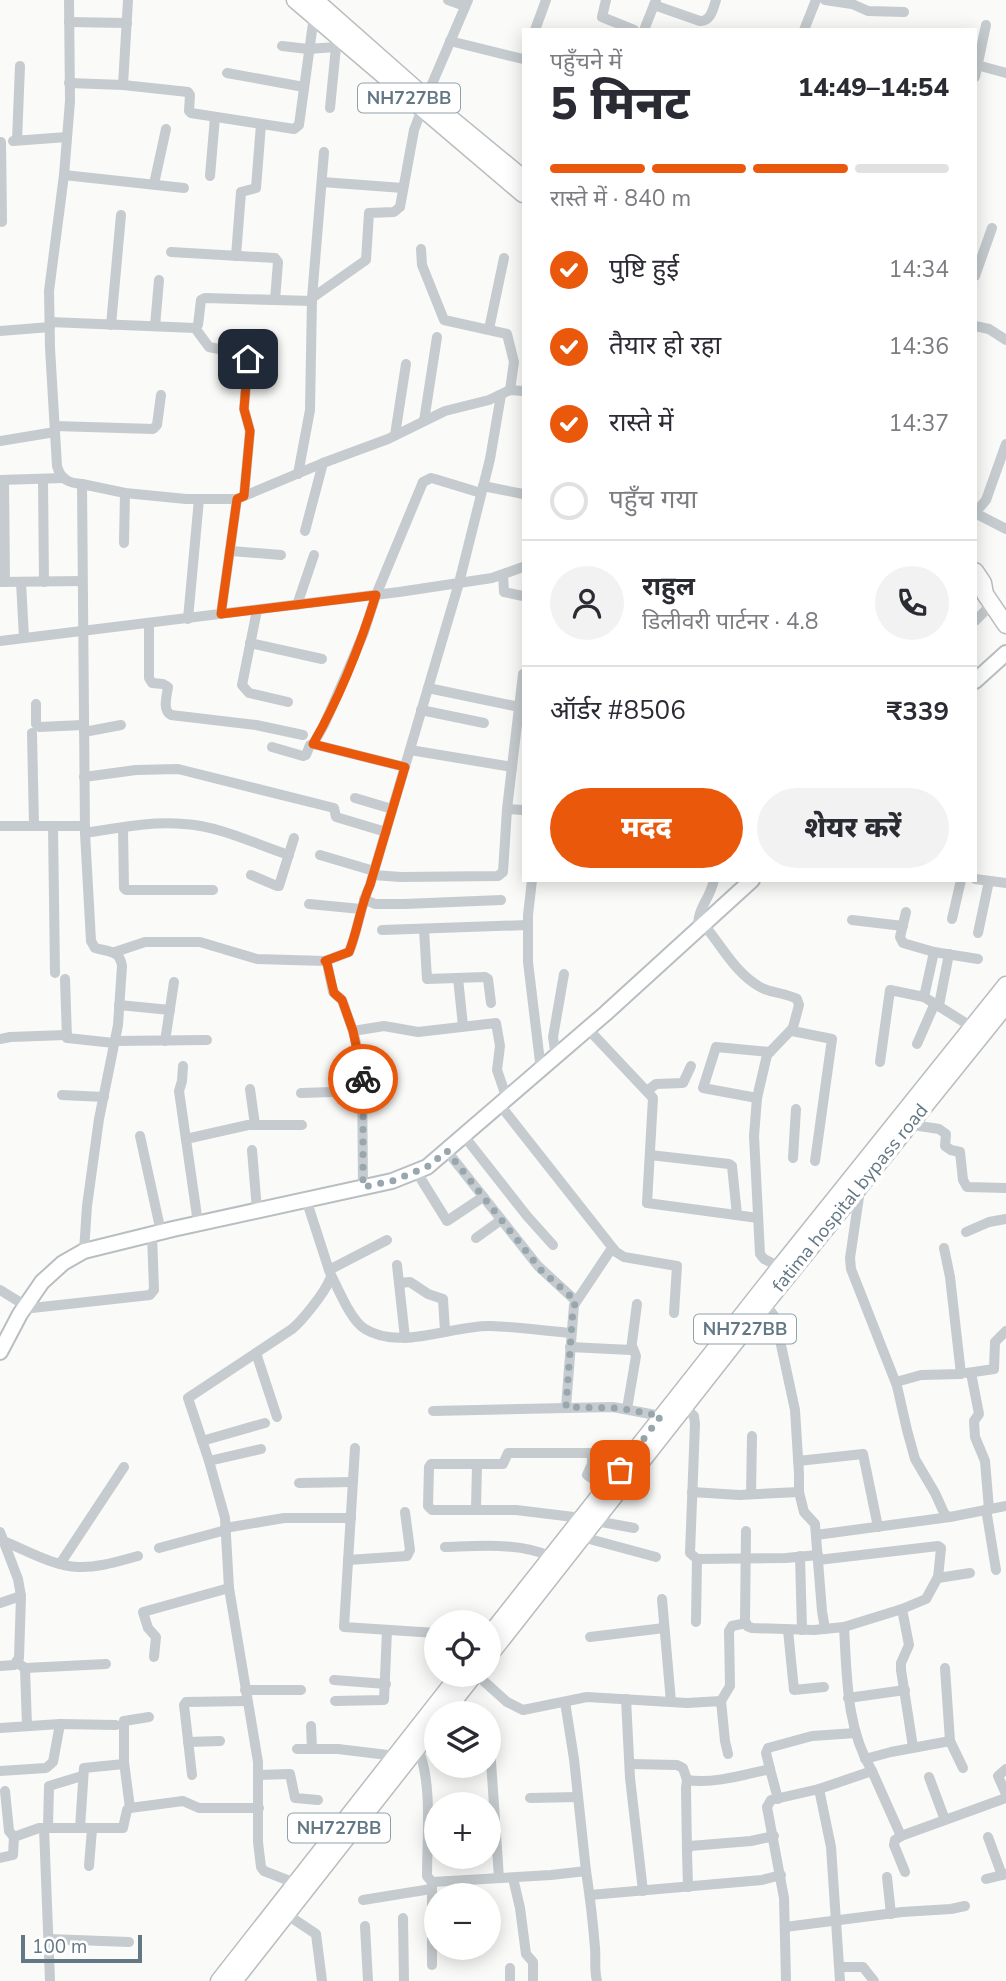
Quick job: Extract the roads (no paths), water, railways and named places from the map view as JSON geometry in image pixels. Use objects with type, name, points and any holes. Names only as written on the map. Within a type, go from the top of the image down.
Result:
[{"type":"highway","name":"NH727BB","points":[[307,4],[338,43],[522,177]]},
{"type":"highway","name":"NH727BB","points":[[307,4],[424,104],[522,193]]},
{"type":"highway","points":[[977,574],[983,583],[984,596],[1006,625]]},
{"type":"highway","name":"fatima hospital bypass road","points":[[501,1640],[582,1537],[607,1488],[661,1416],[695,1383],[761,1299],[858,1188],[972,1027],[1006,985]]},
{"type":"highway","name":"fatima hospital bypass road","points":[[761,1299],[780,1267],[1006,1005]]},
{"type":"highway","name":"fatima hospital bypass road","points":[[501,1621],[552,1557],[589,1520],[684,1407],[695,1383]]},
{"type":"highway","name":"NH727BB","points":[[234,1981],[286,1914],[317,1864],[396,1756],[450,1687]]},
{"type":"highway","points":[[454,1701],[466,1687]]},
{"type":"highway","name":"NH727BB","points":[[219,1981],[295,1883],[317,1864],[424,1739]]},
{"type":"main road","points":[[977,679],[1006,653]]},
{"type":"main road","points":[[0,1352],[41,1282],[64,1262],[84,1251],[392,1181],[427,1167],[588,1029],[750,882]]},
{"type":"street","points":[[69,0],[67,136],[51,271],[50,325],[57,466],[59,473],[68,482],[125,493],[199,499],[240,498],[395,435],[445,411],[489,400],[505,393],[522,391]]},
{"type":"street","points":[[123,85],[128,0]]},
{"type":"street","points":[[195,328],[198,325],[202,298],[312,300],[366,260],[369,214],[398,211],[414,130],[467,3],[448,0]]},
{"type":"street","points":[[536,28],[546,0]]},
{"type":"street","points":[[606,0],[602,17],[629,28]]},
{"type":"street","points":[[645,28],[655,3],[700,26],[709,18],[716,0]]},
{"type":"street","points":[[801,0],[852,4],[868,11],[904,12]]},
{"type":"street","points":[[805,28],[818,1]]},
{"type":"street","points":[[69,83],[188,92],[190,112],[297,128],[308,49],[307,4]]},
{"type":"street","points":[[69,22],[127,23]]},
{"type":"street","points":[[977,66],[986,25]]},
{"type":"street","points":[[450,41],[522,59]]},
{"type":"street","points":[[282,46],[308,49],[338,43],[330,108]]},
{"type":"street","points":[[17,141],[20,66]]},
{"type":"street","points":[[977,71],[1006,73]]},
{"type":"street","points":[[226,73],[304,87]]},
{"type":"street","points":[[210,176],[215,117]]},
{"type":"street","points":[[236,256],[241,192],[256,188],[261,124]]},
{"type":"street","points":[[154,184],[166,130]]},
{"type":"street","points":[[2,222],[1,142],[67,136]]},
{"type":"street","points":[[298,474],[310,410],[312,300],[324,152]]},
{"type":"street","points":[[64,175],[184,188]]},
{"type":"street","points":[[322,182],[403,188]]},
{"type":"street","points":[[111,325],[121,215]]},
{"type":"street","points":[[977,270],[992,228]]},
{"type":"street","points":[[82,484],[85,829],[91,941],[95,948],[115,952],[145,942],[200,942],[257,959],[325,961],[349,952],[459,583],[514,362],[509,337],[505,332],[444,320],[422,265],[421,250]]},
{"type":"street","points":[[171,252],[275,258],[275,300]]},
{"type":"street","points":[[489,329],[504,258]]},
{"type":"street","points":[[155,326],[159,280]]},
{"type":"street","points":[[0,331],[50,325],[195,328]]},
{"type":"street","points":[[977,326],[989,329],[1006,340]]},
{"type":"street","points":[[195,328],[209,347],[244,354],[248,359],[244,409],[250,431],[221,614]]},
{"type":"street","points":[[424,421],[437,337]]},
{"type":"street","points":[[395,435],[406,364]]},
{"type":"street","points":[[0,441],[55,429],[153,429],[157,425],[160,395]]},
{"type":"street","points":[[977,510],[986,500],[1006,444]]},
{"type":"street","points":[[305,531],[323,463]]},
{"type":"street","points":[[64,478],[2,480],[3,582],[82,581]]},
{"type":"street","points":[[43,479],[44,582]]},
{"type":"street","points":[[272,747],[306,755],[324,725],[424,482],[435,479],[482,490],[522,494]]},
{"type":"street","points":[[124,543],[125,493]]},
{"type":"street","points":[[188,619],[199,499]]},
{"type":"street","points":[[977,513],[1006,529]]},
{"type":"street","points":[[231,551],[281,555]]},
{"type":"street","points":[[297,605],[314,555]]},
{"type":"street","points":[[0,641],[376,595],[492,578],[522,567]]},
{"type":"street","points":[[503,575],[505,592],[522,596]]},
{"type":"street","points":[[21,582],[24,638]]},
{"type":"street","points":[[977,615],[984,596]]},
{"type":"street","points":[[257,610],[242,685],[249,693],[288,702]]},
{"type":"street","points":[[149,623],[149,678],[152,683],[168,687],[167,713],[303,734]]},
{"type":"street","points":[[250,643],[322,659]]},
{"type":"street","points":[[320,855],[374,873],[401,877],[498,876],[503,872],[507,809],[522,682]]},
{"type":"street","points":[[428,688],[519,707]]},
{"type":"street","points":[[36,704],[36,724],[39,727],[84,729],[121,725]]},
{"type":"street","points":[[421,710],[484,723]]},
{"type":"street","points":[[32,733],[34,826]]},
{"type":"street","points":[[313,744],[405,767]]},
{"type":"street","points":[[410,750],[512,767]]},
{"type":"street","points":[[84,777],[136,770],[178,769],[334,808],[336,817],[386,832]]},
{"type":"street","points":[[355,798],[392,809]]},
{"type":"street","points":[[507,809],[522,810]]},
{"type":"street","points":[[0,826],[85,829],[123,828],[156,823],[198,825],[289,855]]},
{"type":"street","points":[[54,826],[60,976],[66,1035],[69,1039],[114,1042],[207,1040]]},
{"type":"street","points":[[123,828],[126,890],[213,890]]},
{"type":"street","points":[[251,876],[279,886],[294,838]]},
{"type":"street","points":[[977,879],[1006,883]]},
{"type":"street","points":[[978,933],[989,881]]},
{"type":"street","points":[[532,882],[528,925],[530,984],[541,1070]]},
{"type":"street","points":[[713,882],[698,913],[701,928],[720,944],[732,963],[758,986],[797,999],[799,1005],[792,1029],[767,1055],[757,1098],[754,1136],[760,1254],[780,1267]]},
{"type":"street","points":[[952,919],[961,882]]},
{"type":"street","points":[[309,904],[501,900]]},
{"type":"street","points":[[906,912],[900,937],[903,943],[934,952],[978,959]]},
{"type":"street","points":[[852,920],[903,926]]},
{"type":"street","points":[[382,930],[528,925]]},
{"type":"street","points":[[424,929],[427,979],[487,978],[491,1003]]},
{"type":"street","points":[[84,1251],[87,1206],[119,1005],[122,966],[121,958],[115,952]]},
{"type":"street","points":[[924,997],[934,952]]},
{"type":"street","points":[[917,1044],[937,1004],[950,954]]},
{"type":"street","points":[[325,961],[334,993],[342,1000],[353,1031],[362,1068],[363,1187]]},
{"type":"street","points":[[556,1057],[554,1037],[564,974]]},
{"type":"street","points":[[458,978],[463,1026]]},
{"type":"street","points":[[165,1041],[174,982]]},
{"type":"street","points":[[880,1062],[890,989],[924,997],[972,1027]]},
{"type":"street","points":[[119,1005],[170,1010]]},
{"type":"street","points":[[353,1031],[384,1026],[418,1032],[494,1022],[497,1024],[500,1046],[497,1070],[503,1102],[616,1252],[624,1256],[677,1266],[674,1313]]},
{"type":"street","points":[[588,1029],[653,1098],[647,1203],[758,1218]]},
{"type":"street","points":[[792,1029],[794,1033],[830,1038],[833,1042],[815,1161]]},
{"type":"street","points":[[0,1039],[66,1035]]},
{"type":"street","points":[[757,1098],[703,1088],[716,1047],[770,1052]]},
{"type":"street","points":[[183,1066],[179,1091],[198,1223]]},
{"type":"street","points":[[648,1091],[656,1084],[682,1083],[691,1066]]},
{"type":"street","points":[[250,1089],[256,1125]]},
{"type":"street","points":[[301,1093],[363,1091]]},
{"type":"street","points":[[62,1095],[104,1097]]},
{"type":"street","points":[[793,1158],[796,1109]]},
{"type":"street","points":[[903,1123],[939,1129],[946,1134],[945,1146],[960,1152],[963,1180],[967,1187],[1006,1188]]},
{"type":"street","points":[[186,1139],[240,1126],[302,1125]]},
{"type":"street","points":[[0,1290],[24,1307],[150,1295],[154,1290],[156,1233],[140,1136]]},
{"type":"street","points":[[464,1136],[553,1245]]},
{"type":"street","points":[[794,1137],[818,1139]]},
{"type":"street","points":[[252,1150],[257,1210]]},
{"type":"street","points":[[447,1151],[541,1270],[576,1301]]},
{"type":"street","points":[[650,1155],[732,1166],[737,1215]]},
{"type":"street","points":[[416,1171],[447,1221],[483,1197]]},
{"type":"street","points":[[858,1188],[851,1269],[896,1382],[915,1459],[945,1515],[950,1517]]},
{"type":"street","points":[[306,1199],[330,1273],[361,1327],[373,1333],[405,1338],[491,1326],[571,1334]]},
{"type":"street","points":[[967,1233],[989,1222],[1006,1219]]},
{"type":"street","points":[[476,1238],[501,1220]]},
{"type":"street","points":[[295,1883],[262,1870],[258,1842],[257,1756],[229,1588],[224,1514],[188,1398],[297,1325],[328,1284],[330,1273],[387,1240]]},
{"type":"street","points":[[566,1407],[576,1301],[612,1248]]},
{"type":"street","points":[[944,1248],[966,1373],[979,1414],[974,1420],[975,1437],[985,1461],[996,1570]]},
{"type":"street","points":[[397,1265],[405,1338]]},
{"type":"street","points":[[399,1283],[410,1282],[428,1294],[443,1299],[445,1331]]},
{"type":"street","points":[[761,1299],[775,1317],[793,1400],[799,1492],[804,1512],[815,1524],[825,1629]]},
{"type":"street","points":[[627,1409],[636,1356],[633,1348],[637,1304]]},
{"type":"street","points":[[896,1382],[921,1375],[966,1373],[994,1368],[995,1342],[1006,1331]]},
{"type":"street","points":[[570,1347],[629,1351],[633,1348]]},
{"type":"street","points":[[256,1353],[277,1417]]},
{"type":"street","points":[[433,1411],[566,1407],[627,1409],[661,1416]]},
{"type":"street","points":[[684,1407],[694,1416],[695,1424],[690,1553],[697,1559],[746,1559],[800,1556],[818,1557],[939,1546],[938,1577],[926,1599],[844,1627],[802,1630],[752,1628],[746,1623],[746,1559],[746,1531]]},
{"type":"street","points":[[202,1441],[265,1423]]},
{"type":"street","points":[[751,1436],[751,1494]]},
{"type":"street","points":[[355,1448],[344,1627],[424,1632]]},
{"type":"street","points":[[209,1461],[261,1449]]},
{"type":"street","points":[[607,1488],[587,1475],[592,1464],[592,1456],[589,1453],[508,1453],[503,1464],[431,1464],[429,1467],[432,1510],[516,1510],[634,1528]]},
{"type":"street","points":[[798,1461],[863,1454],[878,1527]]},
{"type":"street","points":[[476,1509],[477,1464]]},
{"type":"street","points":[[60,1564],[124,1466]]},
{"type":"street","points":[[299,1483],[353,1482]]},
{"type":"street","points":[[692,1492],[799,1492]]},
{"type":"street","points":[[816,1535],[950,1517],[1006,1506]]},
{"type":"street","points":[[348,1560],[407,1556],[410,1550],[405,1512]]},
{"type":"street","points":[[159,1548],[226,1529],[284,1518],[351,1517]]},
{"type":"street","points":[[2,1536],[60,1564],[85,1567],[138,1556]]},
{"type":"street","points":[[2,1536],[18,1579],[21,1596],[19,1658],[27,1726]]},
{"type":"street","points":[[582,1537],[656,1557]]},
{"type":"street","points":[[446,1547],[497,1546],[536,1551],[552,1557]]},
{"type":"street","points":[[800,1556],[802,1630]]},
{"type":"street","points":[[696,1622],[697,1559]]},
{"type":"street","points":[[938,1577],[940,1579],[970,1573]]},
{"type":"street","points":[[154,1657],[155,1635],[148,1628],[144,1612],[229,1588]]},
{"type":"street","points":[[0,1603],[21,1596]]},
{"type":"street","points":[[662,1599],[671,1702]]},
{"type":"street","points":[[902,1609],[909,1650],[900,1666],[913,1747]]},
{"type":"street","points":[[728,1754],[721,1701],[730,1686],[729,1631],[732,1626],[746,1623]]},
{"type":"street","points":[[844,1627],[848,1698],[856,1733],[865,1759],[901,1836]]},
{"type":"street","points":[[590,1637],[664,1628]]},
{"type":"street","points":[[335,1701],[382,1701],[385,1698],[387,1630]]},
{"type":"street","points":[[789,1630],[794,1690],[824,1687]]},
{"type":"street","points":[[0,1666],[106,1664]]},
{"type":"street","points":[[945,1668],[950,1741],[963,1768]]},
{"type":"street","points":[[334,1680],[386,1684]]},
{"type":"street","points":[[490,1687],[507,1702],[523,1710],[587,1697],[671,1702],[721,1701]]},
{"type":"street","points":[[192,1774],[184,1705],[186,1702],[301,1690]]},
{"type":"street","points":[[848,1698],[905,1690]]},
{"type":"street","points":[[626,1699],[643,1891]]},
{"type":"street","points":[[565,1702],[590,1895],[597,1981]]},
{"type":"street","points":[[130,1808],[124,1762],[124,1721],[149,1717]]},
{"type":"street","points":[[0,1771],[51,1766],[60,1724]]},
{"type":"street","points":[[0,1728],[60,1724],[116,1725]]},
{"type":"street","points":[[311,1727],[312,1749]]},
{"type":"street","points":[[778,1799],[766,1753],[768,1748],[812,1736],[856,1733]]},
{"type":"street","points":[[188,1742],[220,1741]]},
{"type":"street","points":[[865,1759],[950,1741]]},
{"type":"street","points":[[417,1747],[422,1756],[426,1781],[427,1876],[430,1883]]},
{"type":"street","points":[[297,1749],[338,1749],[396,1756]]},
{"type":"street","points":[[80,1828],[84,1769],[120,1766],[124,1762]]},
{"type":"street","points":[[630,1764],[677,1765],[682,1768],[687,1780],[688,1886]]},
{"type":"street","points":[[687,1780],[700,1782],[732,1778],[770,1769]]},
{"type":"street","points":[[905,1872],[894,1845],[895,1840],[1006,1796],[998,1776],[1006,1769]]},
{"type":"street","points":[[786,1981],[785,1898],[767,1807],[771,1800],[819,1789],[872,1771]]},
{"type":"street","points":[[258,1775],[290,1774],[295,1798],[318,1800]]},
{"type":"street","points":[[50,1981],[46,1827],[49,1786],[82,1776]]},
{"type":"street","points":[[929,1777],[945,1820]]},
{"type":"street","points":[[492,1778],[499,1878]]},
{"type":"street","points":[[819,1789],[831,1847],[840,1981]]},
{"type":"street","points":[[0,1858],[13,1855],[14,1837],[9,1831],[5,1791]]},
{"type":"street","points":[[530,1798],[578,1797]]},
{"type":"street","points":[[14,1837],[46,1827],[123,1828],[127,1810],[130,1808],[183,1801],[199,1808],[259,1808]]},
{"type":"street","points":[[89,1866],[92,1829]]},
{"type":"street","points":[[687,1851],[690,1846],[751,1841],[774,1836]]},
{"type":"street","points":[[986,1879],[1004,1875],[988,1837]]},
{"type":"street","points":[[450,1883],[586,1871]]},
{"type":"street","points":[[590,1895],[762,1880],[781,1875]]},
{"type":"street","points":[[887,1877],[891,1914]]},
{"type":"street","points":[[513,1878],[526,1954],[533,1962],[533,1981]]},
{"type":"street","points":[[363,1900],[424,1887]]},
{"type":"street","points":[[785,1927],[965,1906]]},
{"type":"street","points":[[286,1914],[316,1934],[322,1981]]},
{"type":"street","points":[[403,1918],[404,1981]]},
{"type":"street","points":[[365,1926],[368,1981]]},
{"type":"street","points":[[49,1939],[129,1942]]},
{"type":"street","points":[[432,1960],[432,1965]]},
{"type":"street","points":[[840,1967],[863,1967],[874,1981]]},
{"type":"street","points":[[510,1968],[510,1981]]}]
